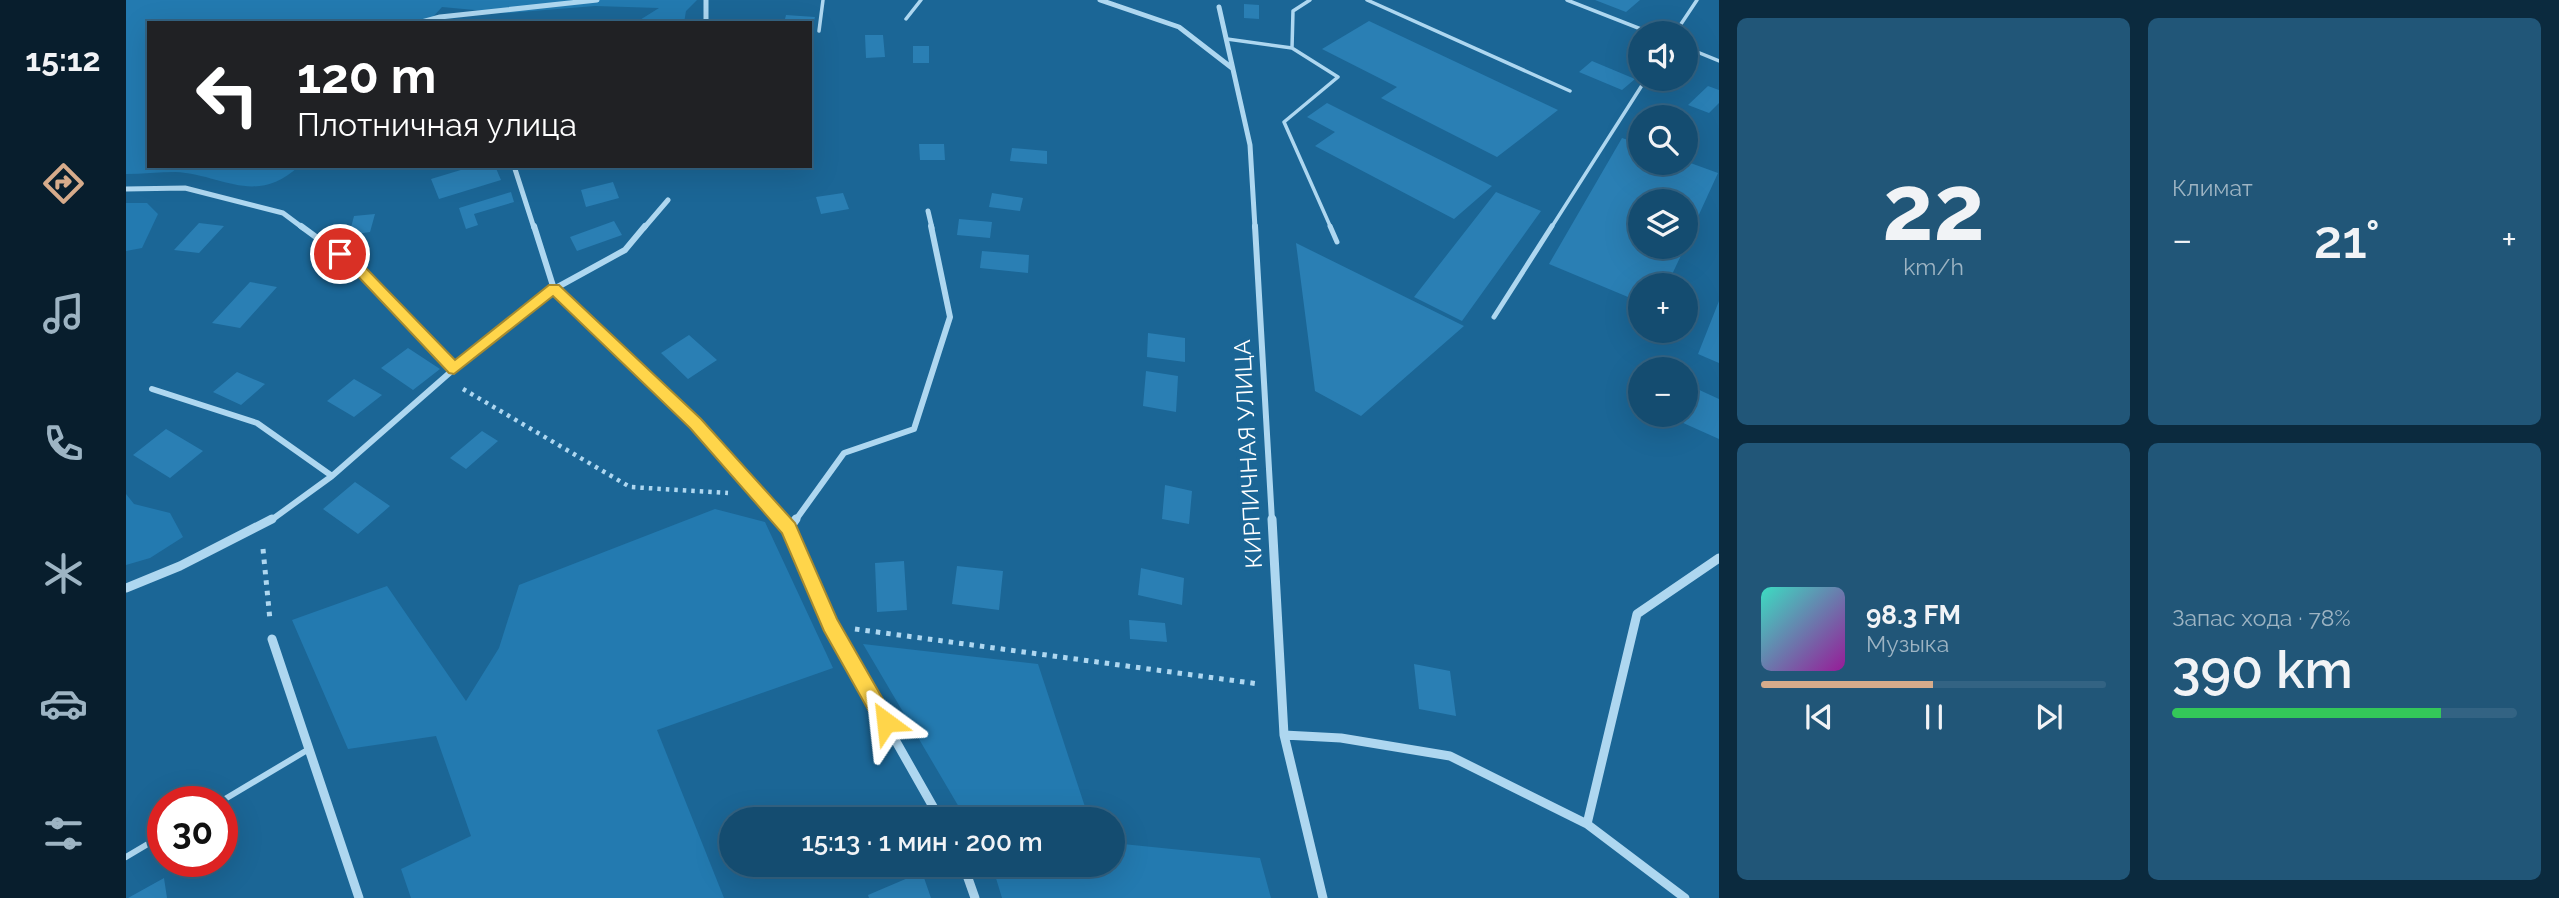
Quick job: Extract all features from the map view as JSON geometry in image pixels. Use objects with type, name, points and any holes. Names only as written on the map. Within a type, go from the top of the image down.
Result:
[{"type":"street","points":[[425,21],[440,17],[597,0]]},
{"type":"street","points":[[706,0],[706,21]]},
{"type":"street","points":[[1100,0],[1179,27],[1233,68]]},
{"type":"street","name":"КИРПИЧНАЯ УЛИЦА","points":[[1219,7],[1250,145],[1284,735],[1323,898]]},
{"type":"street","points":[[440,17],[443,21]]},
{"type":"street","points":[[515,168],[554,289],[695,424],[789,528],[830,625],[933,807]]},
{"type":"street","points":[[126,189],[185,188],[283,213],[358,268],[454,369]]},
{"type":"street","points":[[126,588],[180,566],[261,527],[332,476],[444,377],[554,289],[625,250],[667,200]]},
{"type":"street","points":[[789,528],[844,453],[914,429],[950,317],[928,211]]},
{"type":"street","points":[[152,388],[257,423],[332,476]]},
{"type":"street","points":[[1587,824],[1637,614],[1719,558]]},
{"type":"street","points":[[272,639],[359,898]]},
{"type":"street","points":[[1284,735],[1341,738],[1450,756],[1587,824],[1685,898]]},
{"type":"street","points":[[968,877],[975,898]]},
{"type":"lane","points":[[819,31],[823,0]]},
{"type":"lane","points":[[906,19],[922,0]]},
{"type":"lane","points":[[1292,48],[1293,11],[1310,0]]},
{"type":"lane","points":[[1367,0],[1570,91]]},
{"type":"lane","points":[[1567,0],[1628,24]]},
{"type":"lane","points":[[1683,21],[1697,0]]},
{"type":"lane","points":[[1227,39],[1292,48],[1338,77],[1284,122],[1337,242]]},
{"type":"lane","points":[[1698,52],[1719,61]]},
{"type":"lane","points":[[1494,317],[1638,91]]},
{"type":"lane","points":[[238,791],[309,748]]},
{"type":"lane","points":[[126,857],[147,845]]},
{"type":"path","points":[[444,377],[630,487],[758,494]]},
{"type":"path","points":[[261,527],[272,639]]},
{"type":"path","points":[[830,625],[1281,687]]},
{"type":"shaded area","points":[[126,0],[697,0],[686,11],[684,21],[638,21],[659,8],[595,6],[507,13],[442,7],[432,21],[147,21],[147,168],[296,168],[268,185],[253,186],[175,172],[126,174]]},
{"type":"shaded area","points":[[126,203],[147,203],[158,214],[142,248],[126,251]]},
{"type":"shaded area","points":[[126,494],[134,504],[170,513],[183,537],[150,558],[126,565]]},
{"type":"shaded area","points":[[715,509],[765,522],[833,668],[657,730],[724,898],[411,898],[401,869],[471,836],[436,736],[348,749],[292,620],[387,586],[466,701],[499,648],[519,585]]},
{"type":"shaded area","points":[[863,644],[1038,664],[1085,807],[959,807]]},
{"type":"shaded area","points":[[1125,844],[1260,858],[1271,898],[1002,898],[996,877],[1125,877]]},
{"type":"building","points":[[1595,0],[1640,0],[1626,12]]},
{"type":"building","points":[[1244,4],[1259,5],[1259,19],[1244,18]]},
{"type":"building","points":[[786,15],[815,17],[812,28],[812,21],[784,21]]},
{"type":"building","points":[[1369,21],[1558,110],[1497,157],[1381,98],[1397,87],[1322,49]]},
{"type":"building","points":[[865,35],[883,35],[885,57],[866,58]]},
{"type":"building","points":[[913,46],[929,46],[929,63],[913,63]]},
{"type":"building","points":[[1592,61],[1628,76],[1628,85],[1622,90],[1579,72]]},
{"type":"building","points":[[1708,86],[1719,90],[1719,103],[1709,113],[1698,109],[1698,105],[1688,105]]},
{"type":"building","points":[[1327,103],[1492,186],[1454,219],[1315,146],[1335,132],[1307,117]]},
{"type":"building","points":[[1622,138],[1628,140],[1628,175],[1698,175],[1698,166],[1718,173],[1698,217],[1698,189],[1628,189],[1628,259],[1679,259],[1673,273],[1628,273],[1628,297],[1549,264]]},
{"type":"building","points":[[919,144],[944,144],[945,160],[920,160]]},
{"type":"building","points":[[1012,148],[1047,151],[1047,164],[1010,161]]},
{"type":"building","points":[[467,168],[496,168],[501,180],[439,199],[431,179]]},
{"type":"building","points":[[613,182],[619,198],[586,207],[581,190]]},
{"type":"building","points":[[511,192],[514,202],[474,214],[478,225],[466,229],[459,208]]},
{"type":"building","points":[[1496,192],[1541,211],[1462,321],[1414,297]]},
{"type":"building","points":[[843,193],[849,209],[821,214],[816,197]]},
{"type":"building","points":[[992,193],[1023,198],[1020,211],[989,207]]},
{"type":"building","points":[[375,214],[370,232],[349,235],[354,216]]},
{"type":"building","points":[[959,219],[992,222],[990,238],[957,235]]},
{"type":"building","points":[[614,221],[622,235],[577,251],[570,237]]},
{"type":"building","points":[[199,223],[224,226],[199,253],[174,250]]},
{"type":"building","points":[[1296,243],[1464,326],[1361,416],[1315,391]]},
{"type":"building","points":[[982,251],[1029,255],[1028,273],[980,268]]},
{"type":"building","points":[[250,282],[277,287],[240,328],[212,323]]},
{"type":"building","points":[[1719,301],[1719,363],[1698,354]]},
{"type":"building","points":[[1148,333],[1185,338],[1185,362],[1147,357]]},
{"type":"building","points":[[689,335],[717,360],[688,379],[661,353]]},
{"type":"building","points":[[408,348],[440,369],[413,390],[381,368]]},
{"type":"building","points":[[1146,371],[1178,376],[1176,412],[1143,406]]},
{"type":"building","points":[[237,372],[265,384],[241,405],[213,392]]},
{"type":"building","points":[[354,379],[382,395],[354,417],[327,401]]},
{"type":"building","points":[[1698,389],[1719,399],[1719,439],[1692,427],[1698,427]]},
{"type":"building","points":[[166,429],[203,451],[170,478],[133,455]]},
{"type":"building","points":[[482,431],[498,441],[466,469],[450,458]]},
{"type":"building","points":[[355,482],[390,506],[358,534],[323,509]]},
{"type":"building","points":[[1165,485],[1192,491],[1189,524],[1162,519]]},
{"type":"building","points":[[904,561],[907,610],[877,612],[875,563]]},
{"type":"building","points":[[957,566],[1003,571],[999,610],[952,604]]},
{"type":"building","points":[[1141,568],[1184,578],[1182,605],[1138,595]]},
{"type":"building","points":[[1129,620],[1165,623],[1167,642],[1130,639]]},
{"type":"building","points":[[1414,664],[1450,671],[1456,716],[1419,709]]},
{"type":"building","points":[[910,877],[924,877],[931,898],[869,898],[868,895]]},
{"type":"building","points":[[164,878],[167,898],[128,898]]},
{"type":"route","points":[[340,254],[358,268],[454,369],[554,289],[695,424],[789,528],[830,625],[886,722]]}]
